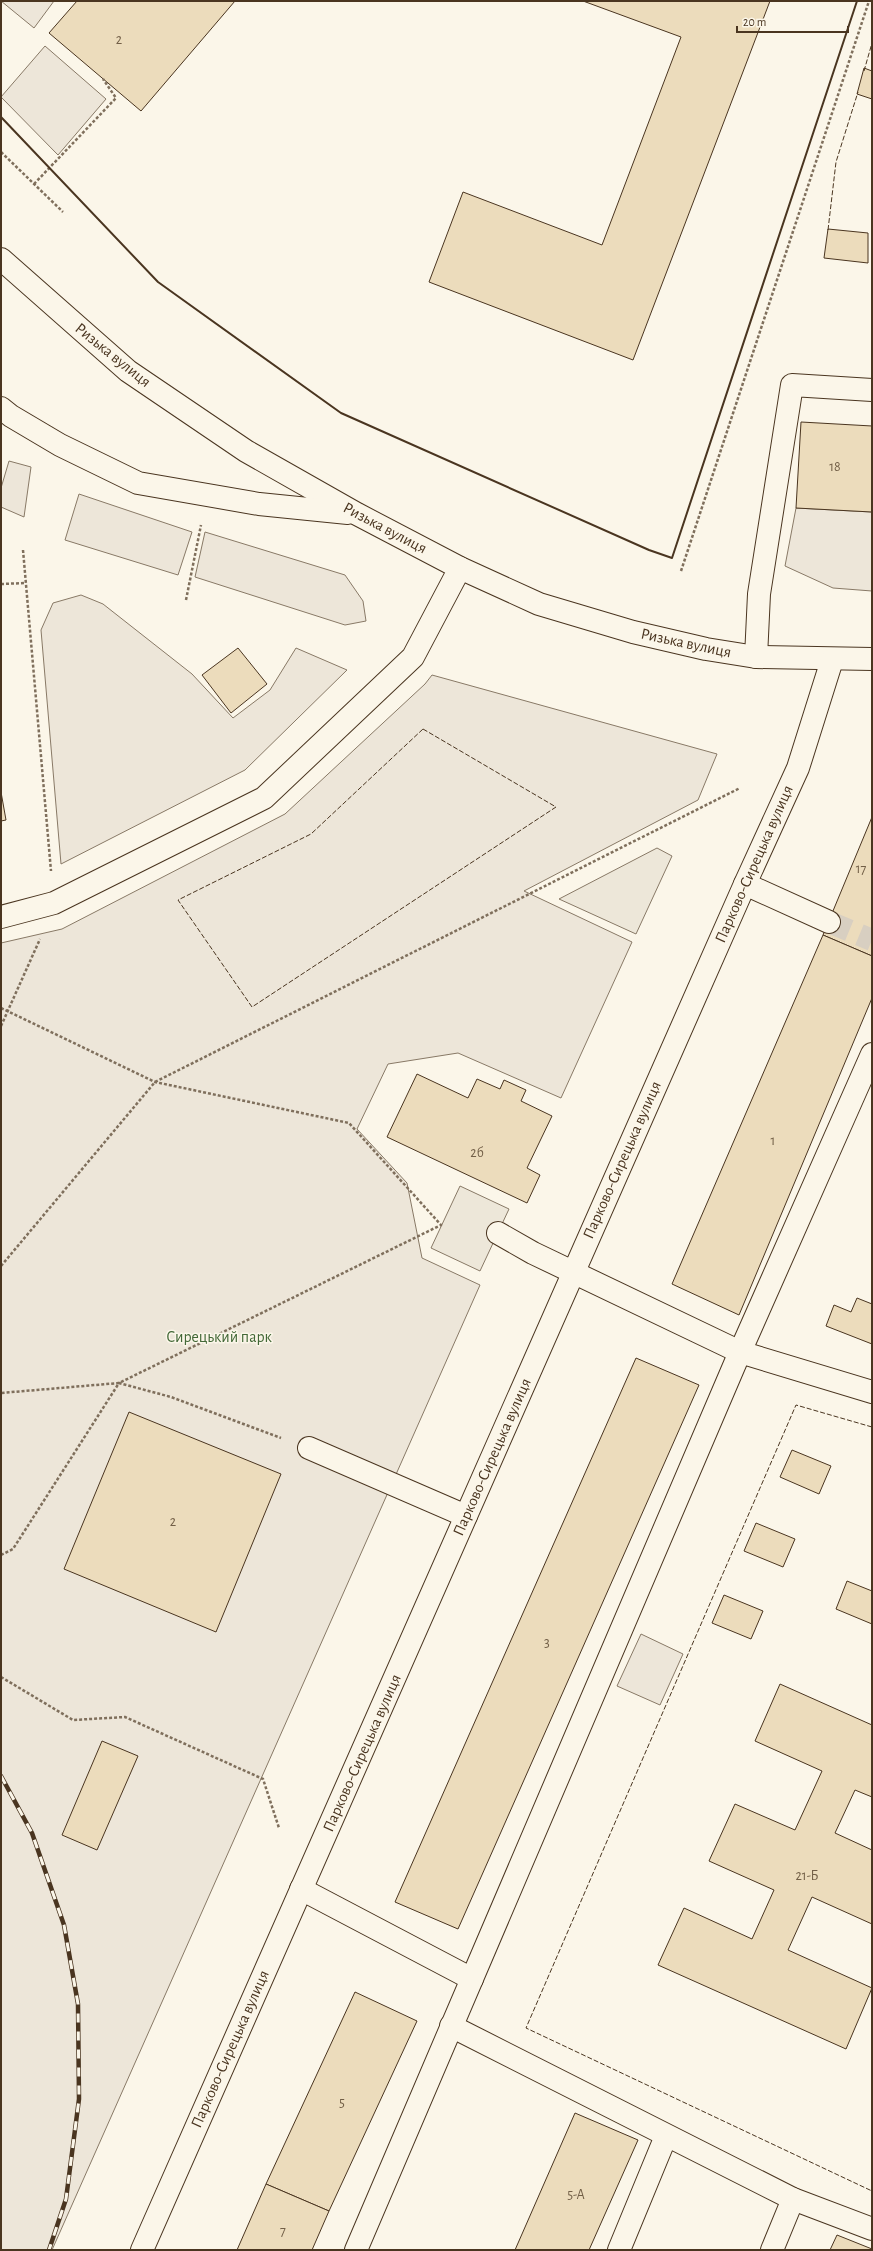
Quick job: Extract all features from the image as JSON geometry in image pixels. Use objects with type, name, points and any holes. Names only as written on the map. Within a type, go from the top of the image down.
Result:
[{"type":"street","name":"Ризька вулиця","points":[[1,258],[128,371],[246,451],[357,514],[460,568],[539,604],[611,626],[706,649],[756,657],[832,660],[872,659]]},
{"type":"street","points":[[756,657],[759,594],[792,385],[872,390]]},
{"type":"street","points":[[1,408],[11,416],[60,445],[138,483],[259,504],[357,514]]},
{"type":"street","points":[[1,917],[54,903],[264,798],[413,657],[460,568]]},
{"type":"street","name":"Парково-Сирецька вулиця","points":[[142,2250],[324,1840],[573,1272],[798,768],[832,660]]},
{"type":"street","points":[[745,884],[829,922]]},
{"type":"street","points":[[356,2250],[740,1352],[872,1054]]},
{"type":"street","points":[[498,1233],[573,1272],[740,1352],[872,1392]]},
{"type":"street","points":[[309,1448],[466,1516]]},
{"type":"street","points":[[301,1889],[472,1979]]},
{"type":"street","points":[[451,2026],[793,2199],[872,2229]]},
{"type":"street","points":[[619,2250],[666,2136]]},
{"type":"street","points":[[772,2250],[793,2199]]},
{"type":"path","points":[[681,571],[868,1]]},
{"type":"path","points":[[34,184],[116,98],[103,79]]},
{"type":"path","points":[[1,152],[63,212]]},
{"type":"path","points":[[1,1026],[54,903],[23,550]]},
{"type":"path","points":[[1,584],[26,583]]},
{"type":"path","points":[[1,1266],[154,1082],[740,788]]},
{"type":"path","points":[[1,1008],[154,1082],[349,1123],[441,1225],[118,1383],[13,1549],[1,1555]]},
{"type":"path","points":[[1,1393],[118,1383],[171,1398],[309,1448]]},
{"type":"path","points":[[1,1677],[74,1720],[125,1717],[263,1779],[279,1828]]},
{"type":"green space","points":[[1,1],[54,1],[34,28]]},
{"type":"green space","points":[[45,46],[106,99],[58,155],[1,97]]},
{"type":"green space","points":[[9,461],[31,467],[24,517],[1,507],[1,488]]},
{"type":"green space","points":[[79,494],[192,532],[178,575],[65,540]]},
{"type":"green space","points":[[796,508],[872,512],[872,591],[833,588],[785,566]]},
{"type":"green space","points":[[205,532],[345,575],[363,601],[366,621],[345,625],[195,577]]},
{"type":"green space","points":[[81,595],[103,604],[192,674],[233,718],[270,690],[296,648],[347,670],[245,770],[61,864],[41,630],[53,603]]},
{"type":"green space","name":"Сирецький парк","points":[[432,675],[717,754],[698,800],[524,891],[632,942],[561,1098],[458,1053],[388,1064],[357,1129],[407,1183],[422,1258],[480,1285],[52,2250],[1,2250],[1,943],[62,929],[285,814],[425,684]]},
{"type":"green space","points":[[641,1634],[683,1654],[660,1705],[617,1686]]},
{"type":"shaded area","points":[[657,848],[672,856],[636,934],[559,899]]},
{"type":"shaded area","points":[[460,1186],[509,1209],[480,1271],[431,1248]]},
{"type":"building","points":[[77,1],[235,1],[141,111],[49,33]]},
{"type":"building","points":[[583,1],[770,1],[633,360],[429,282],[463,192],[602,245],[681,37]]},
{"type":"building","points":[[864,68],[872,71],[872,99],[857,94]]},
{"type":"building","points":[[828,229],[868,233],[868,263],[824,258]]},
{"type":"building","points":[[801,422],[872,426],[872,512],[796,508]]},
{"type":"building","points":[[238,648],[267,684],[231,713],[202,675]]},
{"type":"building","points":[[1,792],[6,820],[1,821]]},
{"type":"building","points":[[872,817],[872,956],[823,935]]},
{"type":"building","points":[[823,935],[872,956],[872,998],[739,1315],[672,1284]]},
{"type":"building","points":[[417,1074],[468,1098],[477,1079],[500,1089],[504,1080],[526,1090],[521,1101],[552,1116],[527,1168],[540,1175],[527,1203],[387,1137]]},
{"type":"building","points":[[857,1298],[872,1304],[872,1344],[826,1326],[834,1305],[851,1312]]},
{"type":"building","points":[[636,1358],[699,1385],[458,1929],[395,1902]]},
{"type":"building","points":[[129,1412],[281,1474],[216,1632],[64,1569]]},
{"type":"building","points":[[792,1450],[831,1466],[819,1494],[780,1477]]},
{"type":"building","points":[[756,1523],[795,1539],[783,1567],[744,1551]]},
{"type":"building","points":[[847,1581],[872,1591],[872,1624],[836,1609]]},
{"type":"building","points":[[724,1595],[763,1611],[751,1639],[712,1623]]},
{"type":"building","points":[[780,1684],[872,1725],[872,1797],[855,1790],[835,1833],[872,1850],[872,1924],[812,1897],[788,1950],[872,1988],[846,2049],[658,1965],[684,1908],[752,1939],[774,1890],[709,1861],[735,1804],[795,1830],[822,1771],[755,1741]]},
{"type":"building","points":[[102,1741],[138,1756],[97,1850],[62,1835]]},
{"type":"building","points":[[355,1992],[417,2021],[329,2211],[266,2184]]},
{"type":"building","points":[[575,2113],[638,2140],[589,2250],[515,2250]]},
{"type":"building","points":[[266,2184],[329,2211],[312,2250],[237,2250]]},
{"type":"building","points":[[837,2235],[872,2249],[872,2250],[830,2250]]},
{"type":"tunnel","points":[[829,922],[872,940]]},
{"type":"railway","points":[[1,1776],[32,1833],[64,1925],[78,2004],[79,2099],[66,2199],[49,2250]]},
{"type":"fence","points":[[864,71],[872,43]]},
{"type":"fence","points":[[828,230],[836,162],[858,92]]},
{"type":"fence","points":[[423,729],[556,807],[252,1007],[178,900],[311,834],[423,729]]},
{"type":"fence","points":[[872,1427],[796,1405],[526,2028],[872,2191]]},
{"type":"wall","points":[[1,117],[158,282],[341,413],[649,550],[672,558],[857,1]]}]
